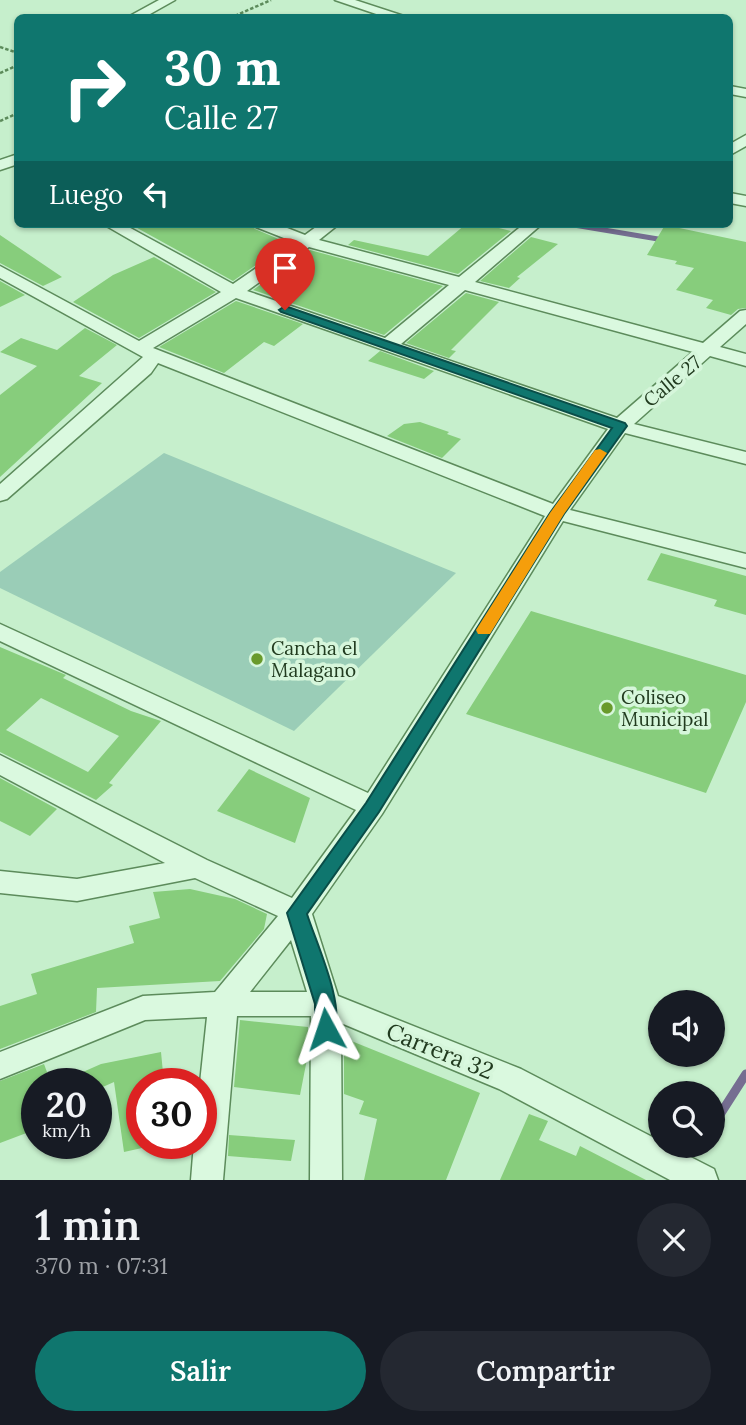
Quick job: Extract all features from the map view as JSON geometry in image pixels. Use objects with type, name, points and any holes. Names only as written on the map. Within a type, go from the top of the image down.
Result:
[{"type":"street","points":[[140,14],[169,0]]},
{"type":"street","points":[[341,0],[390,14]]},
{"type":"street","points":[[118,228],[234,292],[620,426],[746,458]]},
{"type":"street","points":[[272,228],[308,242],[746,360]]},
{"type":"street","points":[[0,495],[144,369],[147,352],[326,228]]},
{"type":"street","points":[[388,345],[529,228]]},
{"type":"street","points":[[0,271],[147,352],[557,513],[746,561]]},
{"type":"street","name":"Calle 27","points":[[223,1004],[297,913],[373,807],[557,513],[620,426],[746,315]]},
{"type":"street","points":[[0,632],[373,807]]},
{"type":"street","points":[[0,764],[197,867],[297,913],[326,1004],[326,1180]]},
{"type":"street","points":[[0,883],[77,890],[197,867]]},
{"type":"street","points":[[207,1180],[223,1004]]},
{"type":"street","name":"Carrera 32","points":[[0,1066],[143,1009],[223,1004],[326,1004],[510,1079],[702,1180]]},
{"type":"path","points":[[239,14],[271,0]]},
{"type":"green space","name":"Cancha el Malagano","points":[[164,453],[456,573],[294,731],[0,588],[0,572]]},
{"type":"building","points":[[137,228],[254,228],[288,243],[233,281]]},
{"type":"building","points":[[461,228],[499,228],[511,231],[458,274],[348,245],[354,240],[428,256]]},
{"type":"building","points":[[663,228],[679,228],[746,242],[746,308],[738,309],[731,315],[706,308],[713,300],[676,290],[694,268],[675,264],[677,261],[647,255]]},
{"type":"building","points":[[0,235],[62,277],[43,286],[0,263]]},
{"type":"building","points":[[531,237],[558,244],[517,277],[520,278],[509,288],[480,281]]},
{"type":"building","points":[[310,250],[443,286],[384,335],[253,290]]},
{"type":"building","points":[[154,257],[216,292],[139,338],[73,302],[113,275]]},
{"type":"building","points":[[0,281],[25,295],[0,307]]},
{"type":"building","points":[[466,293],[499,302],[451,350],[456,351],[449,358],[406,343]]},
{"type":"building","points":[[236,301],[303,324],[274,346],[264,342],[224,373],[159,347]]},
{"type":"building","points":[[85,328],[117,345],[79,376],[102,383],[0,477],[0,395],[37,366],[0,352],[21,338],[57,350]]},
{"type":"building","points":[[380,351],[434,371],[424,379],[368,361]]},
{"type":"building","points":[[420,422],[461,439],[442,458],[387,436],[404,424]]},
{"type":"building","points":[[661,553],[746,576],[746,615],[714,606],[717,600],[647,580]]},
{"type":"building","name":"Coliseo Municipal","points":[[531,611],[746,675],[746,702],[706,793],[466,714]]},
{"type":"building","points":[[0,647],[66,675],[63,678],[131,711],[161,721],[109,783],[113,785],[96,800],[0,752]],"holes":[[[41,698],[119,736],[88,772],[6,730]]]},
{"type":"building","points":[[249,769],[310,798],[295,843],[217,811]]},
{"type":"building","points":[[0,778],[57,809],[30,836],[0,821]]},
{"type":"building","points":[[190,889],[235,899],[267,914],[264,929],[220,981],[97,988],[96,1012],[0,1049],[0,1006],[37,994],[31,974],[134,943],[129,926],[160,918],[153,892]]},
{"type":"building","points":[[240,1020],[308,1027],[308,1054],[300,1095],[234,1087]]},
{"type":"building","points":[[344,1038],[480,1093],[446,1180],[364,1180],[377,1119],[359,1114],[364,1101],[344,1094]]},
{"type":"building","points":[[161,1052],[163,1068],[126,1068],[126,1152],[114,1082],[112,1083],[112,1068],[92,1068]]},
{"type":"building","points":[[21,1073],[21,1135],[0,1143],[0,1081]]},
{"type":"building","points":[[529,1114],[548,1121],[539,1140],[576,1156],[580,1146],[646,1180],[500,1180]]},
{"type":"building","points":[[229,1135],[295,1140],[291,1161],[228,1156]]},
{"type":"waterway","points":[[592,228],[664,240]]},
{"type":"waterway","points":[[725,1107],[746,1074]]},
{"type":"slow traffic","points":[[484,630],[557,513],[600,453]]},
{"type":"place","name":"Cancha el Malagano","points":[[257,659]]},
{"type":"place","name":"Coliseo Municipal","points":[[607,708]]},
{"type":"route","points":[[285,310],[620,426],[557,513],[373,807],[297,913],[326,1004],[326,1029]]}]
